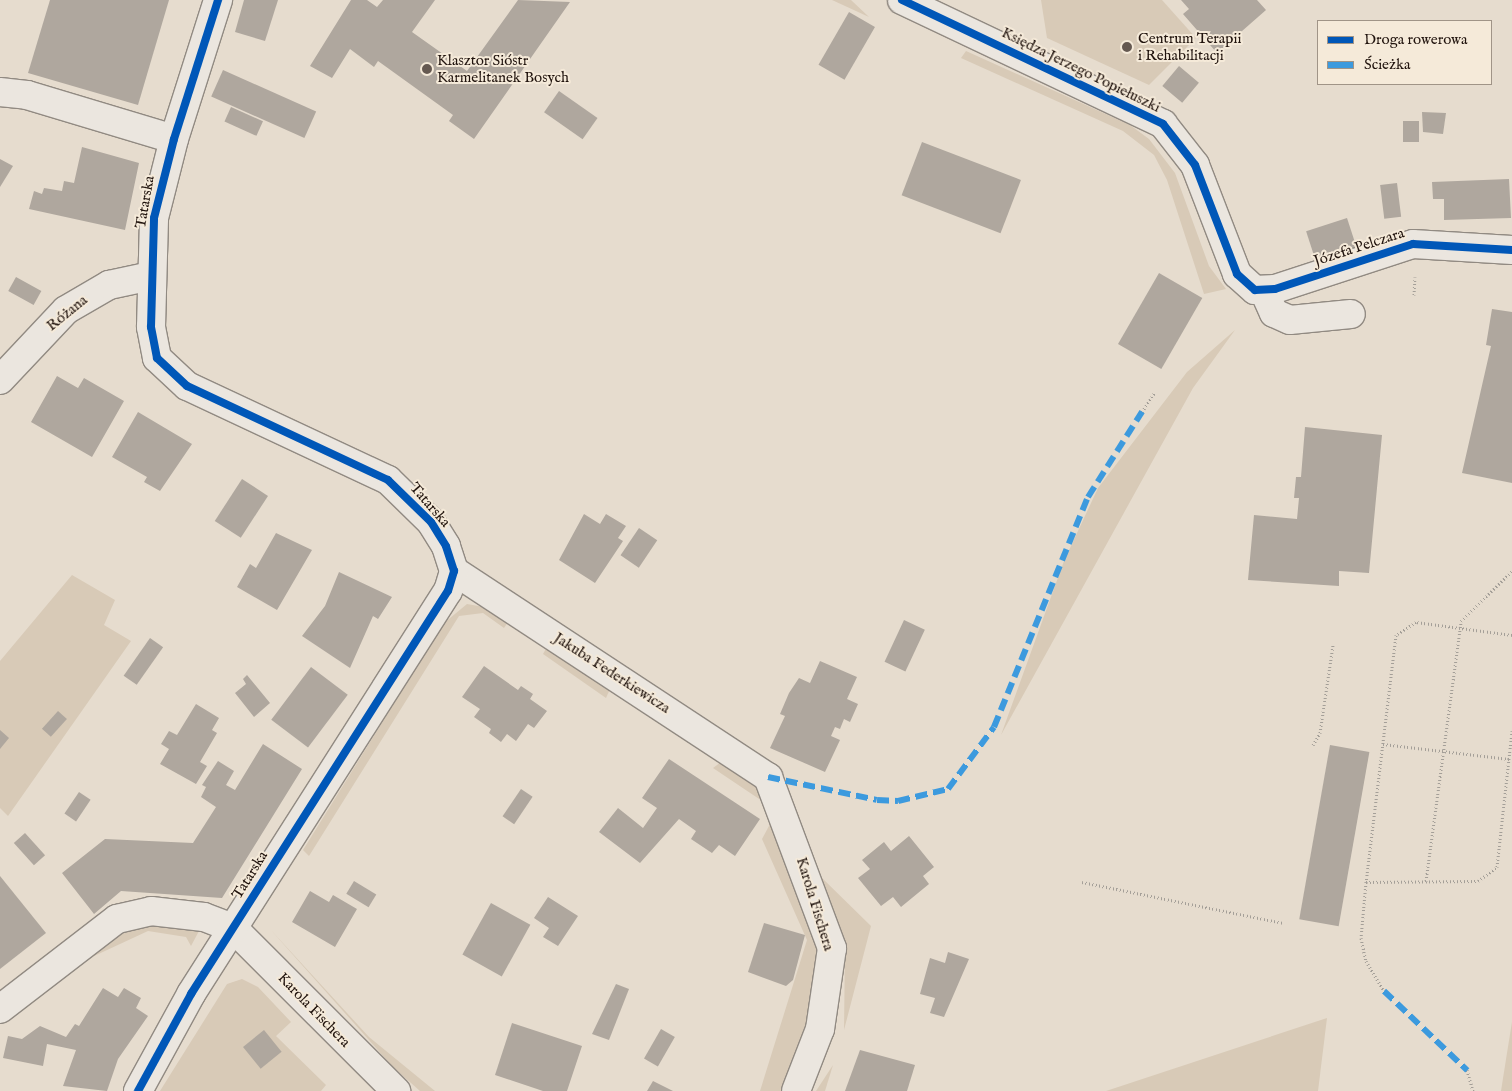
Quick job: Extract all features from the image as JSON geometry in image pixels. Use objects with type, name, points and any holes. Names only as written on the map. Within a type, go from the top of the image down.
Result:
[{"type":"street","name":"Tatarska","points":[[138,1091],[191,994],[448,591],[454,571],[446,546],[431,522],[388,480],[202,393],[166,371],[153,343],[151,276],[154,218],[174,139],[218,0]]},
{"type":"street","name":"Księdza Jerzego Popiełuszki","points":[[902,0],[1163,124],[1195,165],[1237,274],[1256,288],[1274,313],[1290,320],[1351,314]]},
{"type":"street","points":[[0,92],[27,95],[174,139]]},
{"type":"street","name":"Józefa Pelczara","points":[[1256,288],[1413,244],[1512,250]]},
{"type":"street","name":"Różana","points":[[0,380],[73,305],[109,285],[151,276]]},
{"type":"street","name":"Jakuba Federkiewicza","points":[[454,571],[768,777]]},
{"type":"street","name":"Karola Fischera","points":[[768,777],[832,948],[820,1028],[796,1091]]},
{"type":"street","points":[[0,1009],[98,932],[126,916],[166,912],[233,928]]},
{"type":"street","name":"Karola Fischera","points":[[233,928],[396,1091]]},
{"type":"path","points":[[1414,295],[1416,277]]},
{"type":"path","points":[[1142,412],[1155,392]]},
{"type":"path","points":[[1426,882],[1461,621],[1512,571]]},
{"type":"path","points":[[1384,991],[1366,961],[1361,938],[1396,634],[1416,622],[1512,635]]},
{"type":"path","points":[[1313,745],[1320,734],[1333,644]]},
{"type":"path","points":[[1366,882],[1478,881],[1497,867],[1512,731]]},
{"type":"path","points":[[1383,744],[1509,759]]},
{"type":"path","points":[[1082,882],[1284,923]]},
{"type":"path","points":[[1467,1070],[1473,1091]]},
{"type":"shaded area","points":[[832,0],[851,0],[869,17]]},
{"type":"shaded area","name":"Centrum Terapii i Rehabilitacji","points":[[1041,0],[1162,0],[1196,38],[1149,85],[1047,38]]},
{"type":"shaded area","points":[[966,51],[1130,125],[1149,139],[1175,173],[1209,266],[1226,289],[1204,294],[1167,180],[1154,155],[1123,131],[961,58]]},
{"type":"shaded area","points":[[1235,330],[1193,388],[1001,735],[1064,561],[1098,488],[1187,372]]},
{"type":"shaded area","points":[[72,575],[115,600],[104,625],[131,641],[8,816],[0,808],[0,661]]},
{"type":"shaded area","points":[[467,604],[484,607],[508,622],[504,628],[483,613],[459,616],[309,856],[303,850],[444,623]]},
{"type":"shaded area","points":[[547,647],[610,689],[606,698],[543,654]]},
{"type":"shaded area","points":[[721,762],[741,768],[767,792],[777,811],[713,768]]},
{"type":"shaded area","points":[[777,811],[821,954],[819,979],[786,1091],[760,1091],[807,940],[762,839]]},
{"type":"shaded area","points":[[821,877],[871,926],[844,1030],[845,948]]},
{"type":"shaded area","points":[[138,923],[199,931],[191,946],[186,937],[148,931],[92,957],[43,991],[99,942]]},
{"type":"shaded area","points":[[270,929],[369,1037],[435,1091],[420,1091],[393,1067]]},
{"type":"shaded area","points":[[242,979],[258,987],[291,1022],[276,1036],[326,1085],[321,1091],[160,1091],[227,984]]},
{"type":"shaded area","points":[[1327,1018],[1318,1091],[1106,1091]]},
{"type":"shaded area","points":[[1512,1022],[1512,1091],[1501,1091],[1507,1053]]},
{"type":"shaded area","points":[[833,1065],[825,1091],[816,1091]]},
{"type":"building","points":[[50,0],[169,0],[138,105],[28,73]]},
{"type":"building","points":[[244,0],[278,0],[265,41],[235,32]]},
{"type":"building","name":"Klasztor Sióstr Karmelitanek Bosych","points":[[351,0],[367,0],[377,7],[383,0],[435,0],[412,32],[467,71],[518,0],[570,2],[474,139],[449,121],[453,115],[378,61],[374,67],[350,49],[332,78],[310,66]]},
{"type":"building","points":[[1181,0],[1257,0],[1266,10],[1217,53],[1183,14],[1189,9]]},
{"type":"building","points":[[849,12],[875,27],[844,80],[818,65]]},
{"type":"building","points":[[1179,66],[1199,83],[1182,103],[1162,86]]},
{"type":"building","points":[[223,70],[316,111],[304,138],[211,96]]},
{"type":"building","points":[[559,91],[598,118],[583,139],[544,112]]},
{"type":"building","points":[[231,107],[263,121],[256,136],[224,122]]},
{"type":"building","points":[[1422,112],[1446,113],[1443,134],[1423,132]]},
{"type":"building","points":[[1403,121],[1419,121],[1419,142],[1403,142]]},
{"type":"building","points":[[922,142],[1021,180],[1001,233],[902,195]]},
{"type":"building","points":[[82,147],[139,163],[125,230],[29,209],[34,191],[42,194],[44,188],[62,191],[64,181],[74,183]]},
{"type":"building","points":[[0,159],[13,166],[0,187]]},
{"type":"building","points":[[1509,179],[1511,218],[1444,220],[1444,199],[1433,199],[1432,182]]},
{"type":"building","points":[[1397,183],[1401,217],[1384,219],[1380,185]]},
{"type":"building","points":[[1347,218],[1358,251],[1317,265],[1306,231]]},
{"type":"building","points":[[1159,273],[1202,298],[1161,369],[1118,344]]},
{"type":"building","points":[[16,277],[41,291],[34,305],[8,291]]},
{"type":"building","points":[[1492,309],[1512,312],[1512,483],[1462,473],[1491,346],[1486,345]]},
{"type":"building","points":[[57,376],[78,388],[84,378],[124,401],[92,457],[31,422]]},
{"type":"building","points":[[138,412],[192,444],[160,491],[144,482],[147,477],[112,457]]},
{"type":"building","points":[[1305,427],[1382,435],[1369,573],[1339,571],[1339,586],[1248,580],[1254,515],[1297,519],[1299,498],[1294,498],[1296,477],[1301,477]]},
{"type":"building","points":[[242,479],[268,496],[241,538],[215,521]]},
{"type":"building","points":[[584,514],[600,524],[606,514],[626,526],[618,538],[623,541],[595,583],[559,560]]},
{"type":"building","points":[[639,528],[657,540],[639,568],[621,555]]},
{"type":"building","points":[[276,533],[312,550],[277,610],[237,587],[250,564],[256,568]]},
{"type":"building","points":[[339,572],[392,597],[378,619],[373,616],[350,668],[302,636],[325,606]]},
{"type":"building","points":[[904,620],[925,630],[905,671],[885,662]]},
{"type":"building","points":[[150,638],[163,647],[137,685],[124,676]]},
{"type":"building","points":[[820,661],[857,677],[847,699],[858,704],[850,722],[844,719],[840,729],[835,727],[831,736],[840,740],[825,772],[770,748],[785,716],[780,714],[789,693],[799,678],[810,683]]},
{"type":"building","points":[[484,666],[518,690],[521,686],[533,694],[530,699],[547,711],[534,728],[528,724],[516,741],[507,734],[501,742],[489,733],[491,729],[474,717],[480,709],[462,697]]},
{"type":"building","points":[[311,667],[348,695],[308,747],[271,720]]},
{"type":"building","points":[[247,675],[270,703],[254,717],[235,693],[246,684],[243,679]]},
{"type":"building","points":[[196,704],[219,718],[212,730],[217,733],[200,762],[207,766],[196,784],[160,764],[169,749],[161,744],[169,731],[177,735]]},
{"type":"building","points":[[58,711],[67,719],[51,737],[42,729]]},
{"type":"building","points":[[0,730],[9,738],[0,749]]},
{"type":"building","points":[[263,744],[302,769],[222,898],[121,891],[94,914],[62,873],[105,839],[193,843],[216,807],[201,797],[206,787],[202,785],[218,761],[234,771],[226,785],[235,790]]},
{"type":"building","points":[[1330,745],[1369,752],[1339,926],[1299,919]]},
{"type":"building","points":[[669,759],[760,819],[735,856],[719,845],[712,853],[691,839],[696,831],[679,819],[640,863],[599,832],[618,808],[643,828],[657,808],[642,798]]},
{"type":"building","points":[[521,789],[533,797],[514,824],[503,816]]},
{"type":"building","points":[[79,792],[91,800],[76,821],[64,814]]},
{"type":"building","points":[[25,833],[45,855],[34,865],[14,843]]},
{"type":"building","points":[[909,836],[934,867],[923,876],[929,884],[901,907],[893,897],[881,906],[858,878],[870,869],[862,860],[884,842],[891,851]]},
{"type":"building","points":[[0,876],[46,933],[0,969]]},
{"type":"building","points":[[354,881],[376,894],[369,907],[346,894]]},
{"type":"building","points":[[310,891],[329,902],[333,895],[357,909],[335,947],[292,922]]},
{"type":"building","points":[[548,897],[578,916],[558,946],[543,937],[549,928],[534,918]]},
{"type":"building","points":[[491,903],[530,925],[502,976],[462,955]]},
{"type":"building","points":[[764,923],[805,935],[793,980],[786,986],[748,972]]},
{"type":"building","points":[[948,952],[969,959],[944,1017],[930,1013],[935,998],[920,994],[930,958],[945,963]]},
{"type":"building","points":[[616,984],[629,989],[609,1040],[592,1034]]},
{"type":"building","points":[[103,988],[118,997],[124,988],[141,998],[136,1008],[148,1016],[118,1059],[107,1091],[63,1086],[76,1050],[47,1044],[43,1066],[3,1058],[8,1036],[22,1039],[40,1026],[66,1037],[75,1024],[79,1026]]},
{"type":"building","points":[[512,1023],[582,1046],[567,1091],[543,1091],[495,1075]]},
{"type":"building","points":[[661,1029],[675,1037],[658,1066],[644,1058]]},
{"type":"building","points":[[264,1030],[282,1052],[261,1069],[243,1047]]},
{"type":"building","points":[[860,1050],[915,1065],[907,1091],[845,1091]]},
{"type":"building","points":[[653,1081],[673,1091],[647,1091]]},
{"type":"marked path","points":[[768,777],[877,800],[898,801],[948,789],[994,727],[1088,497],[1142,412]]},
{"type":"marked path","points":[[1384,991],[1467,1070]]},
{"type":"cycle path","points":[[138,1091],[191,994],[448,591],[454,571],[446,546],[431,522],[388,480],[187,386],[157,358],[151,327],[154,218],[174,139],[218,0]]},
{"type":"cycle path","points":[[902,0],[1163,124],[1195,165],[1237,274],[1255,290],[1275,289],[1413,244],[1512,250]]},
{"type":"place","name":"Centrum Terapii i Rehabilitacji","points":[[1127,47]]},
{"type":"place","name":"Klasztor Sióstr Karmelitanek Bosych","points":[[427,69]]}]
